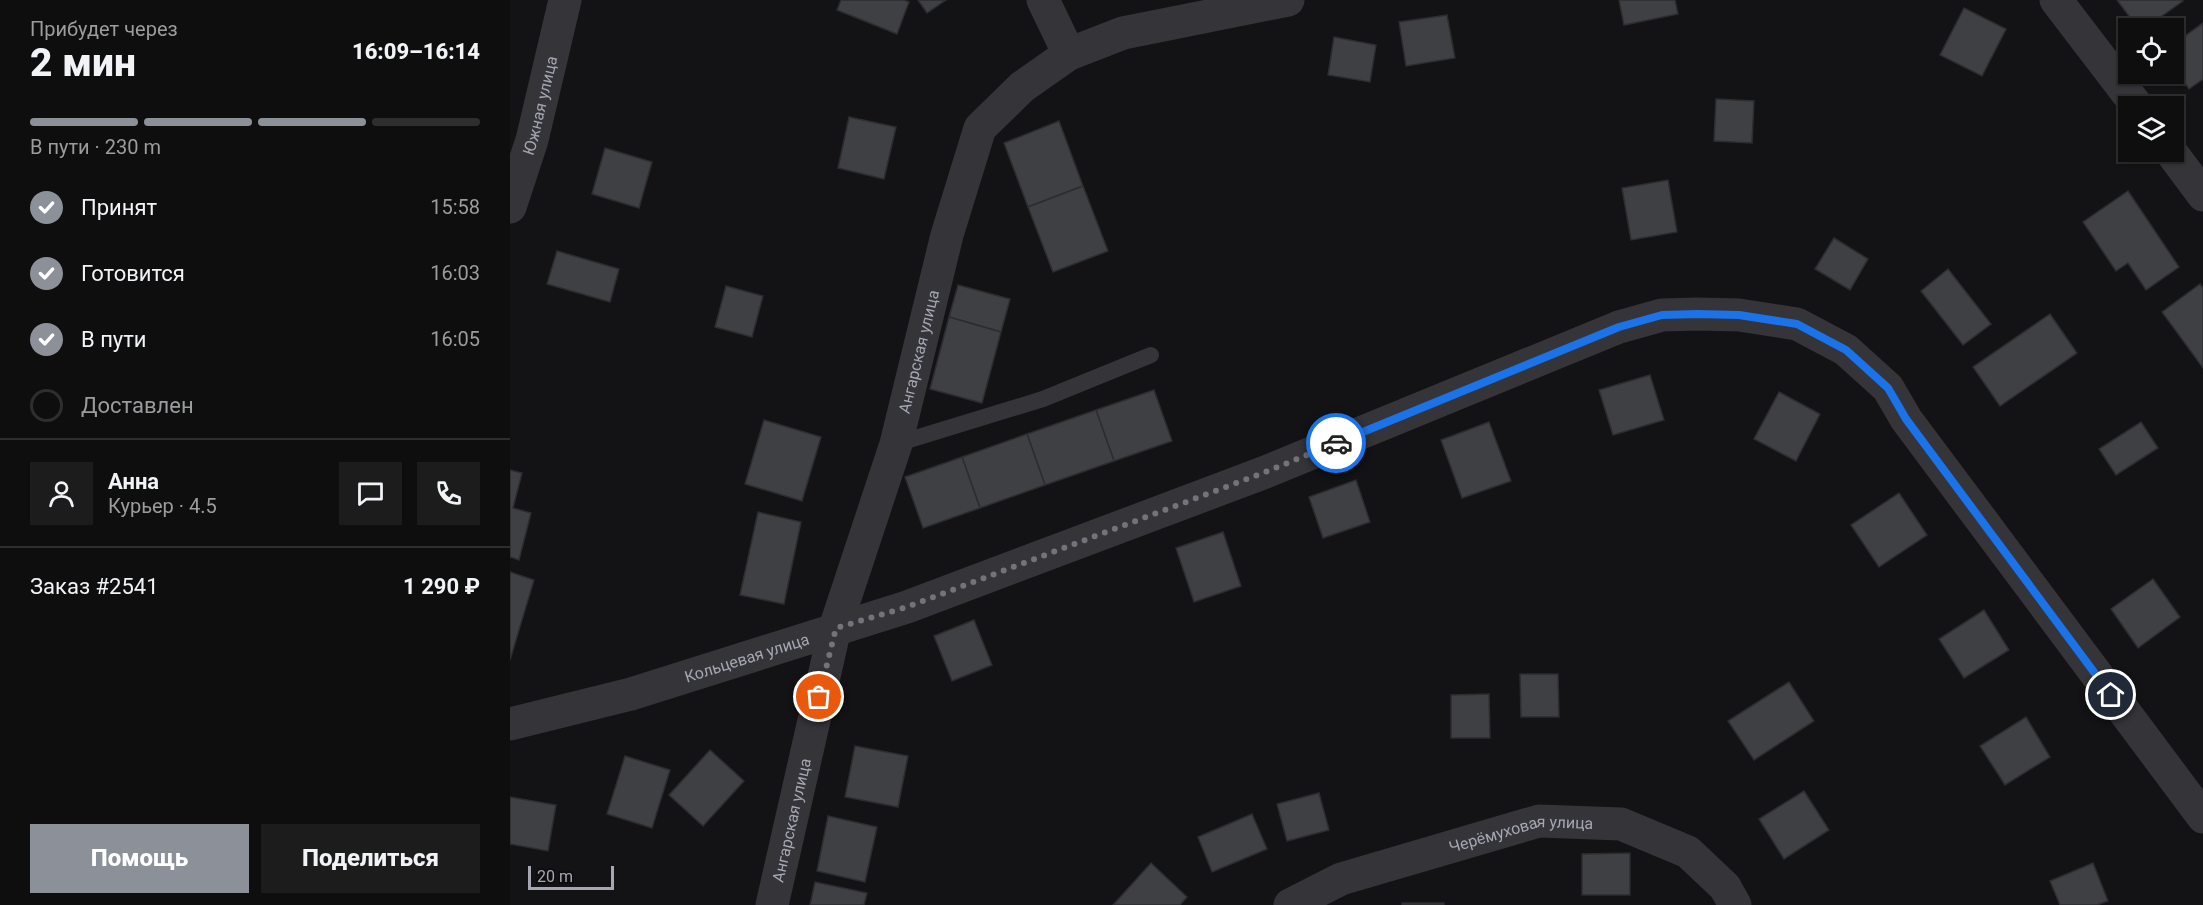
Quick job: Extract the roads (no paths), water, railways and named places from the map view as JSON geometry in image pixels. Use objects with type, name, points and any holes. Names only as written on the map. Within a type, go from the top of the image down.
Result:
[{"type":"street","name":"Южная улица","points":[[510,207],[532,140],[565,0]]},
{"type":"street","points":[[1043,0],[1069,54]]},
{"type":"street","name":"Ангарская улица","points":[[772,905],[836,628],[896,444],[947,235],[980,128],[1022,87],[1069,54],[1123,33],[1288,0]]},
{"type":"street","points":[[2056,0],[2129,96]]},
{"type":"street","points":[[2178,162],[2203,195]]},
{"type":"street","name":"Кольцевая улица","points":[[510,724],[631,694],[907,607],[1263,473],[1619,327],[1662,315],[1739,315],[1797,324],[1846,350],[1888,388],[1906,419],[2203,817]]},
{"type":"street","name":"Черёмуховая улица","points":[[1290,905],[1341,892],[1539,821],[1622,824],[1688,852],[1725,887],[1735,905]]},
{"type":"lane","points":[[896,444],[1043,399],[1151,355]]}]
